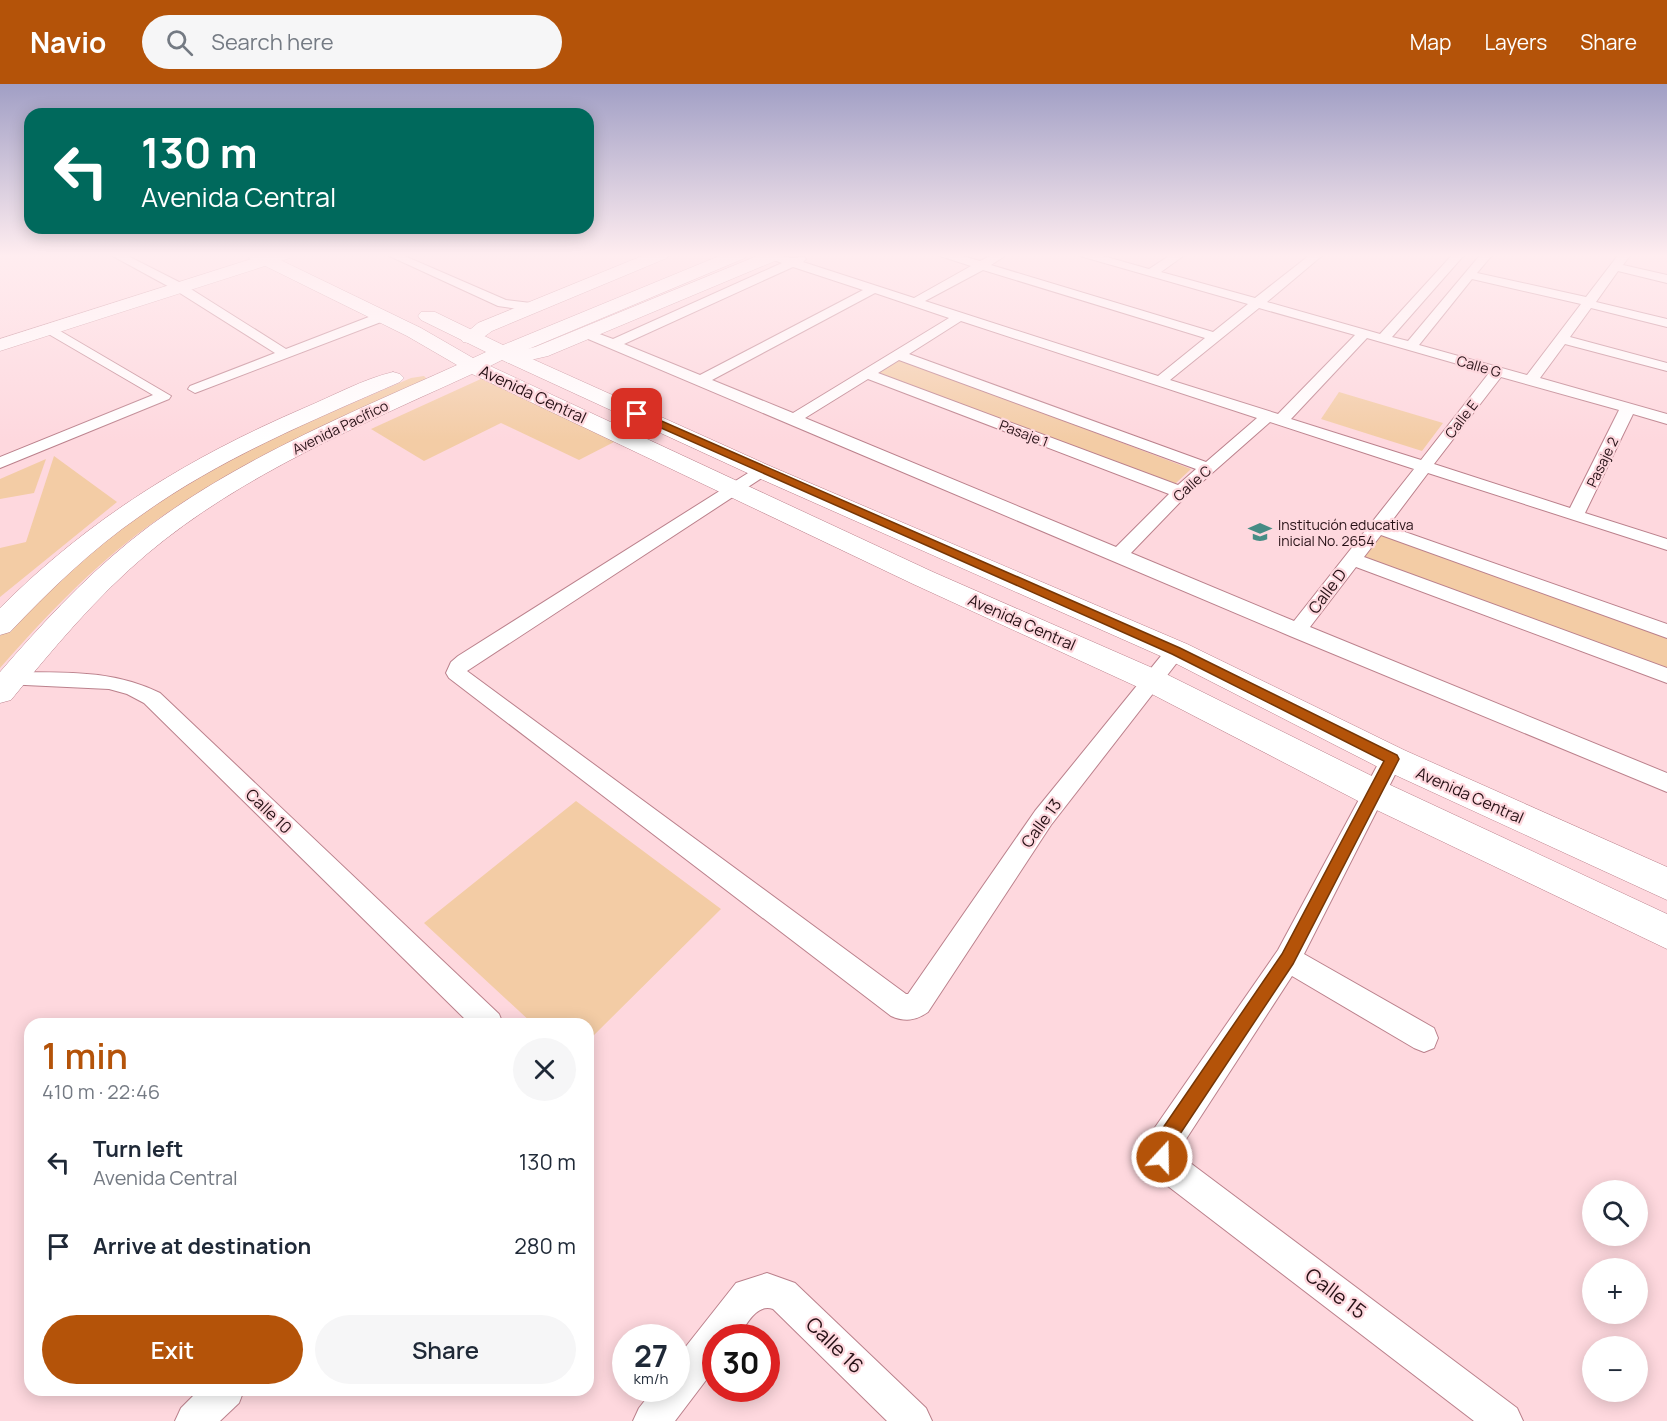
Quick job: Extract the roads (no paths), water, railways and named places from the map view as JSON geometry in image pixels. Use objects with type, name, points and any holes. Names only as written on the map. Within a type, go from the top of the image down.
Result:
[{"type":"main road","points":[[0,332],[55,316]]},
{"type":"main road","points":[[0,345],[81,316]]},
{"type":"main road","points":[[385,316],[414,332],[481,351],[541,352],[626,316]]},
{"type":"main road","name":"Avenida Central","points":[[427,316],[481,351],[735,488],[923,578],[1153,681],[1374,793],[1667,932]]},
{"type":"main road","points":[[481,351],[485,327],[509,316]]},
{"type":"main road","name":"Avenida Pacífico","points":[[6,685],[100,581],[176,519],[214,494],[286,453],[481,351],[557,316]]},
{"type":"main road","name":"Avenida Pacífico","points":[[0,625],[62,565],[106,528],[192,471],[285,424],[573,316]]},
{"type":"main road","name":"Avenida Central","points":[[481,351],[1176,651],[1392,759],[1667,884]]},
{"type":"street","points":[[225,316],[285,354]]},
{"type":"street","points":[[195,388],[383,316]]},
{"type":"street","points":[[613,344],[675,316]]},
{"type":"street","points":[[701,380],[822,316]]},
{"type":"street","points":[[795,418],[959,316]]},
{"type":"street","points":[[961,316],[1667,545]]},
{"type":"street","points":[[1148,316],[1215,337]]},
{"type":"street","points":[[1160,381],[1242,316]]},
{"type":"street","name":"Calle G","points":[[1302,316],[1667,419]]},
{"type":"street","points":[[1383,339],[1403,316]]},
{"type":"street","points":[[1410,347],[1435,316]]},
{"type":"street","points":[[1531,380],[1579,316]]},
{"type":"street","points":[[1642,316],[1667,323]]},
{"type":"street","points":[[0,463],[164,396],[50,328]]},
{"type":"street","points":[[586,333],[1120,554],[1297,631],[1667,783]]},
{"type":"street","points":[[1275,418],[1364,334]]},
{"type":"street","points":[[1561,339],[1667,367]]},
{"type":"street","name":"Pasaje 1","points":[[898,355],[1208,468]]},
{"type":"street","name":"Calle E","points":[[1424,466],[1498,371]]},
{"type":"street","name":"Pasaje 1","points":[[868,374],[1180,492]]},
{"type":"street","name":"Pasaje 2","points":[[1575,515],[1628,408]]},
{"type":"street","name":"Calle C","points":[[1120,554],[1180,492],[1275,418]]},
{"type":"street","name":"Calle D","points":[[1297,631],[1424,466]]},
{"type":"street","points":[[735,488],[762,471]]},
{"type":"street","name":"Calle 13","points":[[735,488],[465,661],[456,673],[898,1005],[908,1007],[918,1004],[1043,818],[1176,651]]},
{"type":"street","points":[[1378,528],[1667,631]]},
{"type":"street","points":[[1351,559],[1667,676]]},
{"type":"street","name":"Calle 10","points":[[6,685],[109,682],[134,689],[152,698],[483,1018]]},
{"type":"street","points":[[1392,759],[1288,959],[1425,1038]]},
{"type":"street","name":"Calle 15","points":[[1288,959],[1160,1147],[1162,1159],[1167,1166],[1504,1421]]},
{"type":"street","name":"Calle 16","points":[[652,1421],[748,1295],[767,1290],[783,1295],[913,1421]]},
{"type":"street","points":[[194,1421],[220,1396]]},
{"type":"place","name":"Institución educativa inicial No. 2654","points":[[1260,532]]}]
